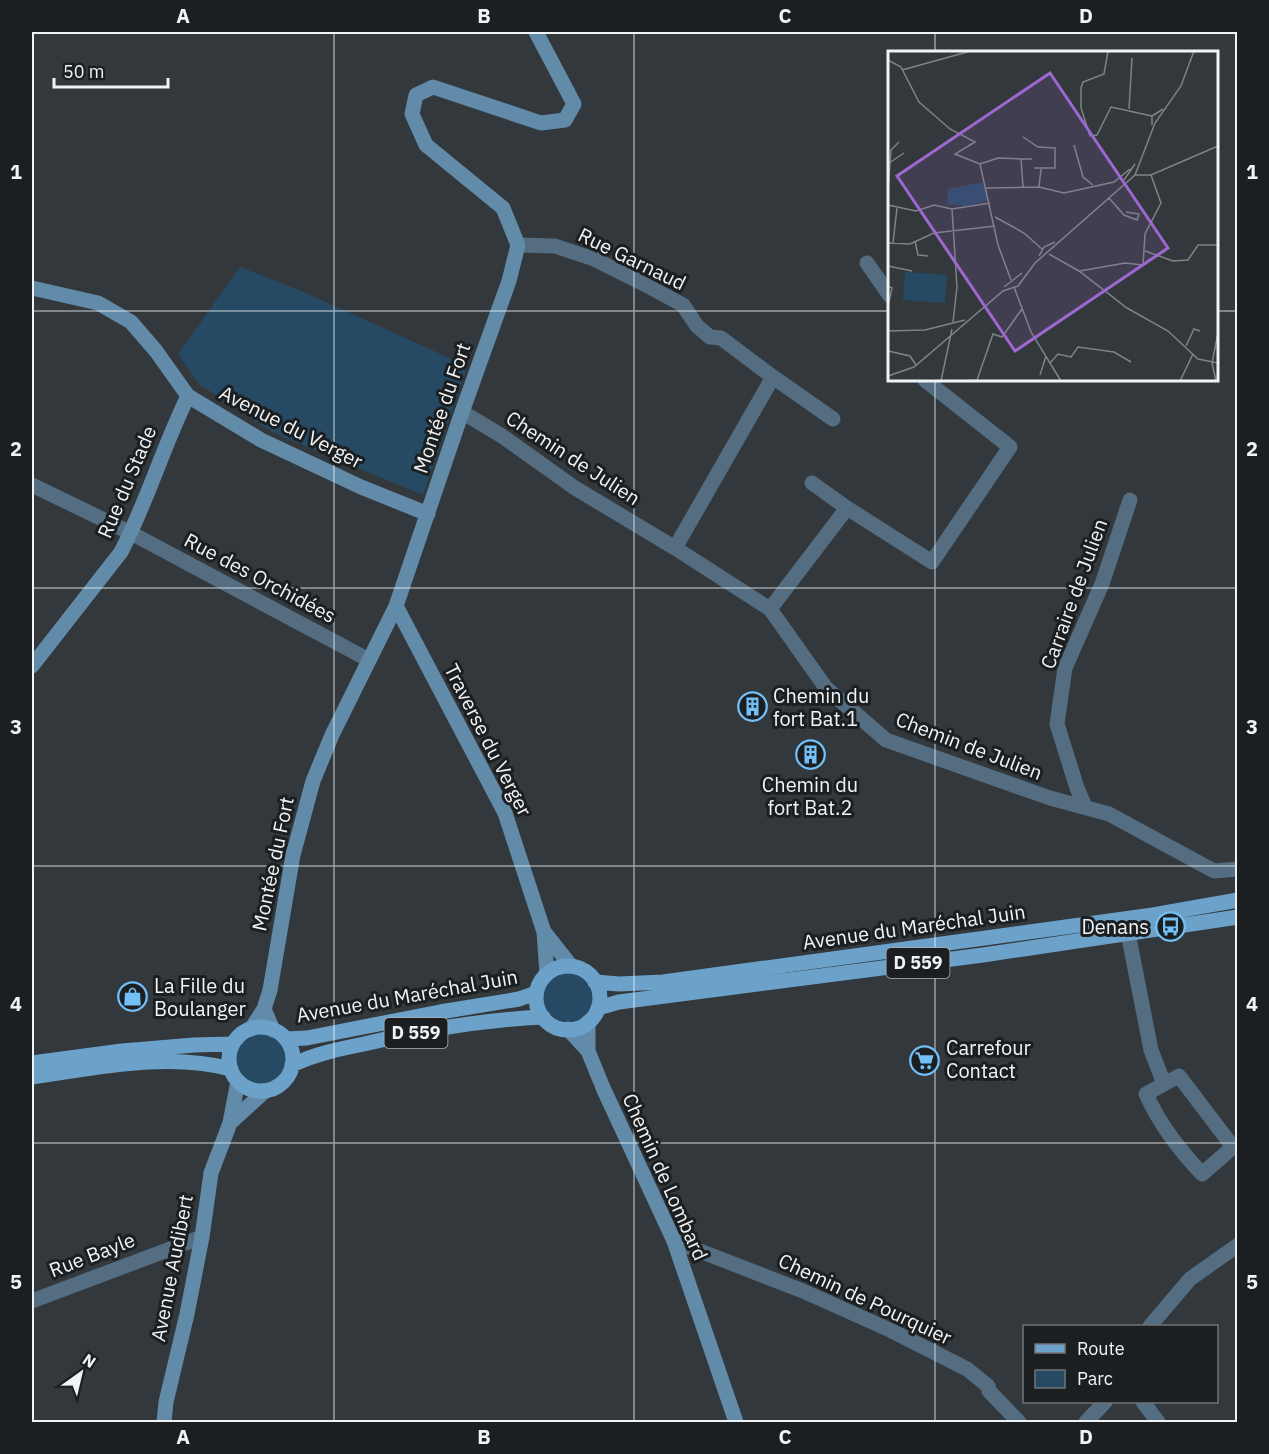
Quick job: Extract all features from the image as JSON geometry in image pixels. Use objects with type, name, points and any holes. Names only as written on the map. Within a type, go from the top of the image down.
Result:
[{"type":"main road","name":"Avenue du Maréchal Juin","points":[[595,982],[619,984],[663,982],[1119,920],[1238,900]]},
{"type":"main road","name":"Avenue du Maréchal Juin","points":[[598,1008],[620,1002],[983,955],[1238,917]]},
{"type":"main road","points":[[571,966],[580,968],[589,974],[595,982],[600,999],[598,1008],[588,1022],[568,1029],[550,1024],[543,1017],[539,1010],[537,993],[538,986],[547,974],[558,968],[571,966]]},
{"type":"main road","name":"Avenue du Maréchal Juin","points":[[279,1034],[307,1038],[519,999],[537,993]]},
{"type":"main road","name":"Avenue du Maréchal Juin","points":[[292,1065],[309,1057],[387,1038],[450,1026],[543,1017]]},
{"type":"main road","points":[[32,1077],[163,1061],[211,1064],[235,1075],[250,1089],[265,1090],[274,1088],[283,1082],[289,1074],[292,1065],[292,1051],[279,1034],[262,1027],[250,1029],[243,1032],[232,1044],[229,1061],[235,1075]]},
{"type":"main road","points":[[32,1063],[122,1051],[232,1044]]},
{"type":"street","points":[[518,245],[503,208],[426,145],[412,114],[416,95],[433,87],[541,123],[565,120],[574,104],[536,32]]},
{"type":"street","name":"Rue Garnaud","points":[[518,245],[555,246],[594,259],[683,305],[697,326],[710,337],[721,338],[833,419]]},
{"type":"street","name":"Montée du Fort","points":[[250,1029],[264,1009],[270,990],[293,855],[313,781],[332,735],[396,606],[509,281],[518,245]]},
{"type":"street","points":[[867,263],[888,293]]},
{"type":"street","name":"Avenue du Verger","points":[[32,288],[98,303],[131,322],[156,351],[188,396],[261,440],[361,487],[428,514]]},
{"type":"street","points":[[675,548],[773,377]]},
{"type":"street","points":[[812,483],[932,562],[1010,447],[926,381]]},
{"type":"street","name":"Rue du Stade","points":[[32,666],[121,552],[131,533],[174,424],[188,396]]},
{"type":"street","name":"Chemin de Julien","points":[[462,412],[502,436],[575,489],[675,548],[770,609],[826,688],[886,740],[1050,798],[1108,814],[1214,872],[1238,869]]},
{"type":"street","name":"Rue des Orchidées","points":[[32,485],[131,533],[369,660]]},
{"type":"street","name":"Carraire de Julien","points":[[1085,806],[1057,724],[1065,668],[1102,584],[1130,500]]},
{"type":"street","points":[[770,609],[847,508]]},
{"type":"street","name":"Traverse du Verger","points":[[396,606],[505,813],[544,932],[547,974]]},
{"type":"street","name":"Traverse du Verger","points":[[544,932],[571,966]]},
{"type":"street","points":[[1128,933],[1151,1050],[1164,1084]]},
{"type":"street","points":[[264,1009],[279,1034]]},
{"type":"street","name":"Chemin de Lombard","points":[[588,1022],[588,1051]]},
{"type":"street","name":"Chemin de Lombard","points":[[568,1029],[588,1051],[674,1241],[736,1422]]},
{"type":"street","name":"Avenue Audibert","points":[[164,1422],[166,1402],[202,1237],[211,1173],[230,1123],[235,1075]]},
{"type":"street","points":[[1179,1076],[1233,1147],[1202,1174],[1176,1146],[1157,1118],[1146,1094],[1164,1084],[1179,1076]]},
{"type":"street","name":"Avenue Audibert","points":[[230,1123],[265,1090]]},
{"type":"street","name":"Rue Bayle","points":[[32,1301],[202,1237]]},
{"type":"street","name":"Chemin de Pourquier","points":[[674,1241],[803,1291],[890,1330],[967,1369],[988,1386],[989,1391],[1019,1422]]},
{"type":"street","points":[[1151,1325],[1190,1279],[1238,1245]]},
{"type":"street","points":[[1086,1422],[1103,1403]]},
{"type":"street","points":[[1144,1403],[1158,1422]]},
{"type":"green space","points":[[240,267],[306,293],[467,366],[423,495],[274,433],[200,385],[178,354]]},
{"type":"green space","points":[[568,966],[586,972],[594,980],[600,998],[594,1016],[586,1024],[568,1030],[550,1024],[542,1016],[536,998],[542,980],[550,972]]},
{"type":"green space","points":[[261,1027],[279,1033],[287,1041],[293,1059],[287,1077],[279,1085],[261,1091],[243,1085],[235,1077],[229,1059],[235,1041],[243,1033]]},
{"type":"place","name":"Chemin du fort Bat.1","points":[[752,707]]},
{"type":"place","name":"Chemin du fort Bat.2","points":[[810,754]]},
{"type":"place","name":"Denans","points":[[1170,927]]},
{"type":"place","name":"La Fille du Boulanger","points":[[133,997]]},
{"type":"place","name":"Carrefour Contact","points":[[925,1060]]}]
